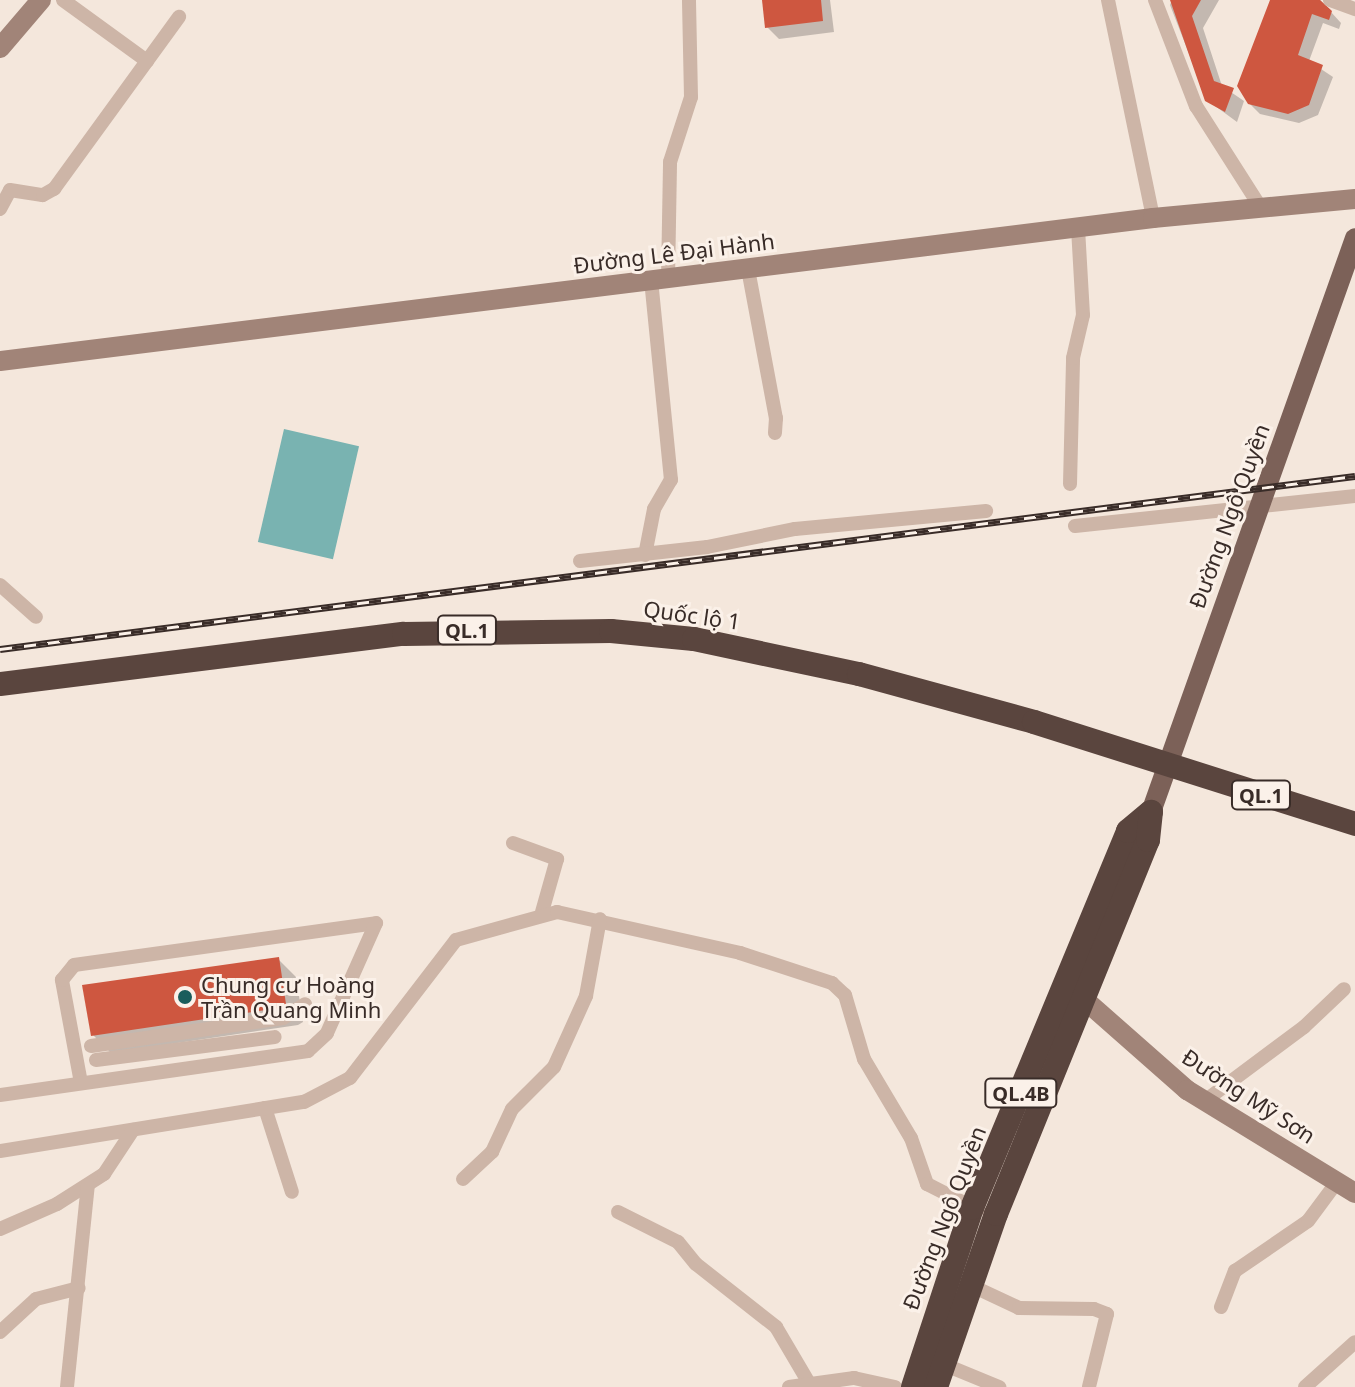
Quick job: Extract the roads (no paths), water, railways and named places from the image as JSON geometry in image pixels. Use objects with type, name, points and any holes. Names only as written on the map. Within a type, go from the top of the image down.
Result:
[{"type":"highway","name":"Quốc lộ 1","points":[[0,684],[390,635],[544,628],[611,631],[798,659],[1168,765],[1355,824]]},
{"type":"highway","name":"Đường Ngô Quyền","points":[[913,1387],[972,1208],[1148,840],[1151,812]]},
{"type":"highway","name":"Đường Ngô Quyền","points":[[940,1376],[1075,997]]},
{"type":"main road","name":"Đường Ngô Quyền","points":[[1151,812],[1355,238]]},
{"type":"street","points":[[0,48],[41,0]]},
{"type":"street","points":[[63,0],[147,61]]},
{"type":"street","points":[[645,555],[654,509],[671,480],[659,280],[670,162],[691,97],[689,0]]},
{"type":"street","points":[[1108,0],[1153,218]]},
{"type":"street","points":[[1155,0],[1196,106],[1261,208]]},
{"type":"street","points":[[1330,0],[1355,9]]},
{"type":"street","points":[[0,209],[10,190],[43,195],[54,189],[179,17]]},
{"type":"street","name":"Đường Lê Đại Hành","points":[[0,361],[1153,218],[1355,199]]},
{"type":"street","points":[[1070,484],[1073,358],[1083,315],[1078,227]]},
{"type":"street","points":[[748,269],[776,418],[775,433]]},
{"type":"street","points":[[1075,526],[1261,502],[1355,496]]},
{"type":"street","points":[[580,561],[645,555],[795,529],[986,511]]},
{"type":"street","points":[[0,585],[36,617]]},
{"type":"street","points":[[513,843],[557,859],[542,912]]},
{"type":"street","points":[[0,1151],[304,1102],[350,1078],[456,940],[512,928],[542,912],[600,919],[798,969],[832,983],[845,995],[864,1059],[911,1138],[927,1184],[972,1208],[996,1214]]},
{"type":"street","points":[[463,1179],[492,1152],[512,1109],[554,1067],[586,996],[600,919]]},
{"type":"street","points":[[0,1095],[276,1055],[320,1044],[376,923],[74,965],[62,980],[81,1083]]},
{"type":"street","points":[[1206,1100],[1304,1027],[1344,989]]},
{"type":"street","name":"Đường Mỹ Sơn","points":[[1075,997],[1206,1100],[1355,1193]]},
{"type":"street","points":[[275,1037],[147,1054],[94,1053],[145,1038],[274,1019],[305,1004]]},
{"type":"street","points":[[274,1019],[276,1055]]},
{"type":"street","points":[[230,1025],[233,1043]]},
{"type":"street","points":[[188,1031],[193,1067]]},
{"type":"street","points":[[145,1038],[149,1074]]},
{"type":"street","points":[[265,1108],[292,1192]]},
{"type":"street","points":[[0,1229],[88,1185],[126,1148],[133,1130]]},
{"type":"street","points":[[1221,1307],[1235,1271],[1308,1221],[1337,1182]]},
{"type":"street","points":[[67,1387],[88,1185]]},
{"type":"street","points":[[618,1212],[678,1242],[696,1264],[776,1327],[799,1385],[854,1378],[895,1387]]},
{"type":"street","points":[[970,1285],[1019,1308],[1094,1309],[1107,1314],[1089,1387]]},
{"type":"street","points":[[0,1332],[36,1299],[79,1288]]},
{"type":"street","points":[[1305,1387],[1355,1342]]},
{"type":"street","points":[[940,1376],[999,1387]]},
{"type":"water","points":[[284,429],[359,446],[333,559],[258,542]]},
{"type":"railway","points":[[0,649],[1355,476]]},
{"type":"place","name":"Chung cư Hoàng Trần Quang Minh","points":[[185,997]]}]
